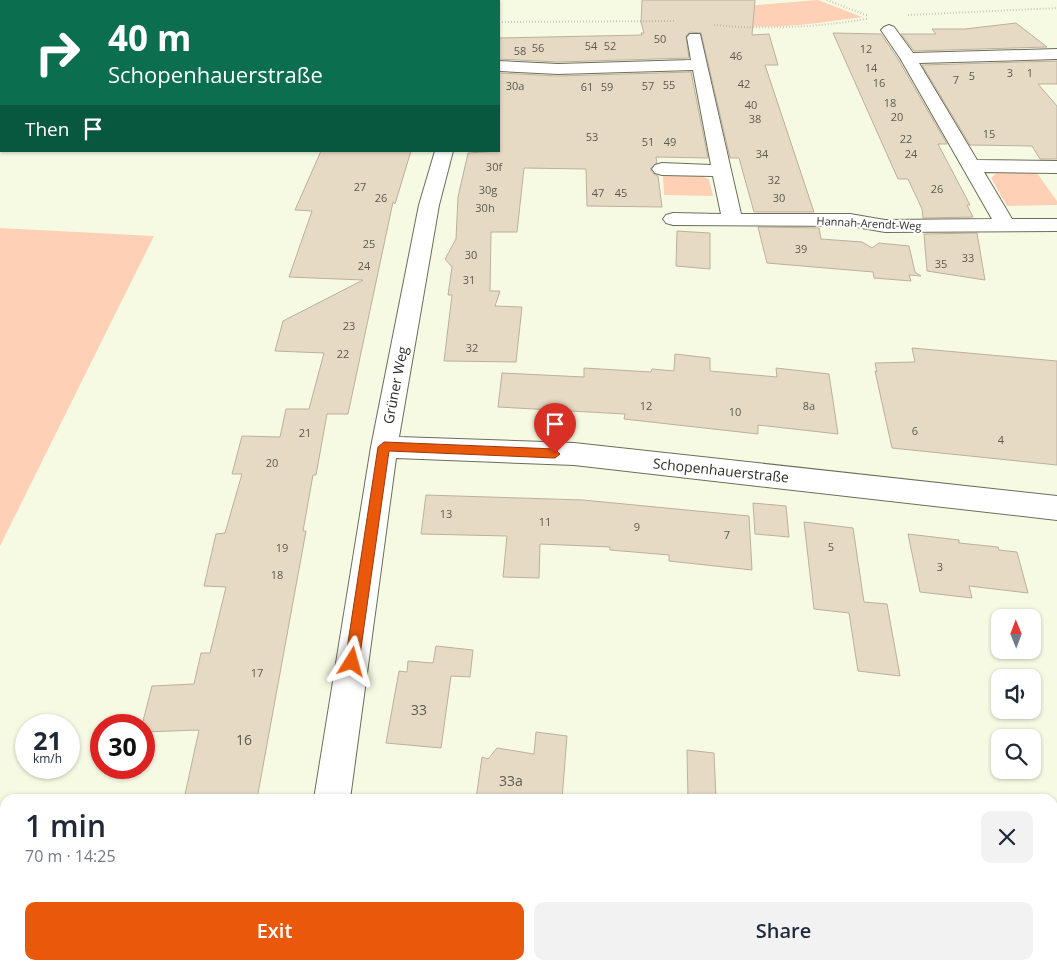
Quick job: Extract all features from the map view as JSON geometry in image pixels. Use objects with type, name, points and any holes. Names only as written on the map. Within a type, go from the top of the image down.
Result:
[{"type":"street","points":[[889,30],[908,58],[1006,225]]},
{"type":"street","points":[[695,37],[732,220]]},
{"type":"street","points":[[908,58],[1057,54]]},
{"type":"street","points":[[500,66],[558,69],[700,65]]},
{"type":"street","name":"Grüner Weg","points":[[333,794],[384,447],[429,205],[444,152]]},
{"type":"street","points":[[972,166],[1057,167]]},
{"type":"street","points":[[662,169],[722,170]]},
{"type":"street","name":"Hannah-Arendt-Weg","points":[[673,219],[850,220],[884,226],[1057,225]]},
{"type":"street","name":"Schopenhauerstraße","points":[[384,447],[574,454],[1057,508]]},
{"type":"path","points":[[827,0],[874,18],[889,30]]},
{"type":"path","points":[[708,24],[745,28],[793,28],[928,13],[1057,8]]},
{"type":"path","points":[[500,22],[614,20],[682,22]]},
{"type":"shaded area","points":[[818,0],[862,17],[829,22],[760,27],[727,24],[670,12]]},
{"type":"shaded area","points":[[998,172],[1037,173],[1057,201],[1057,205],[1007,206],[991,178]]},
{"type":"shaded area","points":[[663,175],[701,176],[709,179],[713,196],[664,195]]},
{"type":"shaded area","points":[[0,228],[154,236],[0,546]]},
{"type":"building","points":[[642,0],[755,0],[752,35],[769,34],[778,65],[765,65],[814,212],[754,212],[739,158],[730,158],[701,33],[690,32],[686,36],[689,58],[558,62],[500,59],[500,38],[642,35],[641,33],[644,33],[641,22]]},
{"type":"building","points":[[1016,23],[1047,47],[914,51],[901,34],[936,34],[932,29],[965,29]]},
{"type":"building","points":[[833,33],[881,34],[898,59],[947,144],[938,144],[970,205],[967,205],[973,217],[923,218],[922,209],[908,179],[898,179]]},
{"type":"building","points":[[1057,61],[1057,84],[1038,84],[1057,106],[1057,159],[1040,159],[1032,146],[970,145],[922,65]]},
{"type":"building","points":[[691,72],[708,158],[656,157],[657,163],[650,169],[658,176],[662,207],[587,206],[586,169],[524,168],[517,232],[491,232],[490,291],[500,291],[495,306],[522,307],[516,362],[444,361],[452,295],[448,295],[452,267],[445,259],[456,239],[458,197],[468,153],[500,152],[500,73],[558,76]]},
{"type":"building","points":[[321,152],[411,152],[395,204],[393,202],[348,414],[327,414],[316,475],[313,475],[303,531],[306,531],[258,794],[185,794],[199,730],[155,732],[155,714],[145,714],[152,686],[194,684],[201,653],[210,653],[226,587],[204,586],[216,534],[225,533],[242,474],[232,474],[242,436],[280,437],[286,409],[309,409],[324,353],[275,351],[283,321],[363,280],[289,277],[312,211],[295,210]]},
{"type":"building","points":[[758,227],[819,228],[821,239],[862,242],[872,248],[879,243],[909,246],[915,272],[921,276],[909,275],[911,281],[874,278],[873,272],[767,263]]},
{"type":"building","points":[[677,231],[710,233],[710,269],[676,266]]},
{"type":"building","points":[[977,233],[985,280],[927,271],[924,234]]},
{"type":"building","points":[[912,348],[1057,361],[1057,465],[892,448],[875,371],[877,372],[875,363],[915,362]]},
{"type":"building","points":[[675,354],[710,358],[710,371],[777,377],[776,368],[829,374],[838,434],[758,425],[758,434],[624,419],[625,414],[498,407],[502,373],[584,377],[584,368],[651,372],[652,369],[674,371]]},
{"type":"building","points":[[426,495],[583,500],[749,516],[752,570],[669,561],[669,555],[610,550],[610,547],[540,544],[539,578],[503,577],[507,536],[421,534]]},
{"type":"building","points":[[753,503],[786,506],[789,537],[755,534]]},
{"type":"building","points":[[804,522],[853,528],[864,602],[887,604],[900,676],[858,671],[849,613],[814,609]]},
{"type":"building","points":[[908,534],[959,540],[959,543],[998,547],[999,550],[1017,552],[1028,593],[969,586],[972,598],[920,592]]},
{"type":"building","points":[[436,646],[473,650],[470,677],[451,676],[441,748],[386,743],[399,671],[407,672],[408,661],[433,663]]},
{"type":"building","points":[[536,732],[567,736],[562,794],[477,794],[482,757],[488,759],[497,748],[534,754]]},
{"type":"building","points":[[687,750],[714,753],[716,794],[688,794]]},
{"type":"route","points":[[352,662],[384,447],[555,454]]}]
